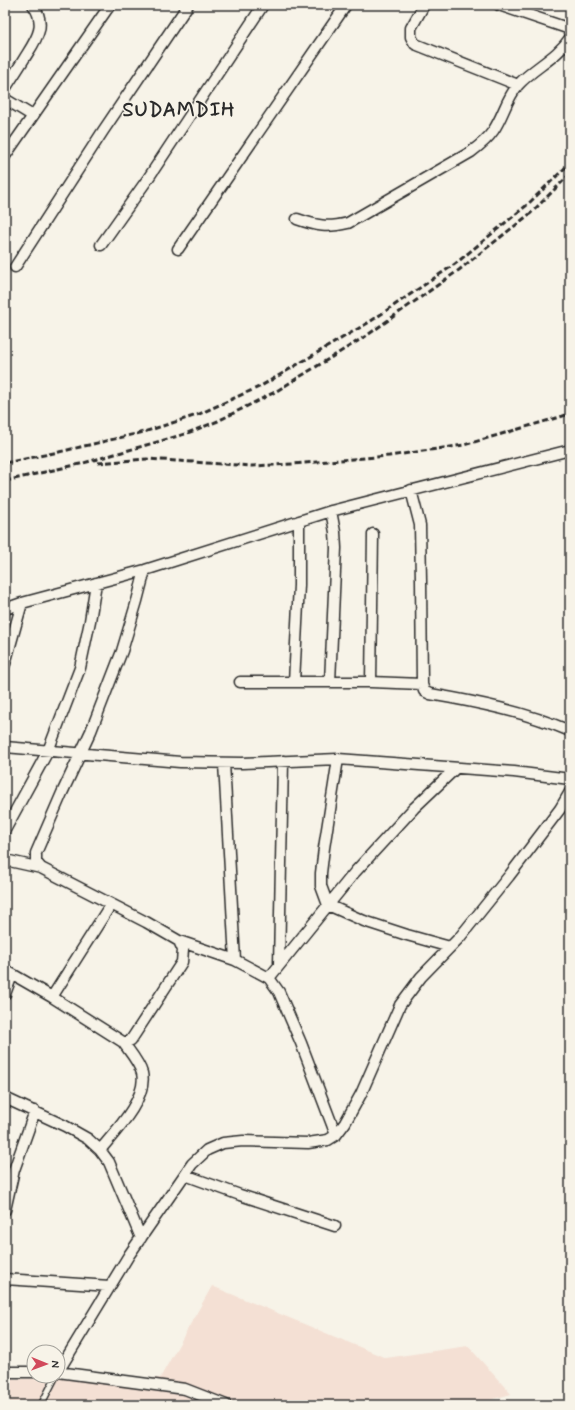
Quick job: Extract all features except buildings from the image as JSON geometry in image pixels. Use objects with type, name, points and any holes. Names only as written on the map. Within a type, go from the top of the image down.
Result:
[{"type":"street","points":[[5,89],[38,38],[40,20],[33,5]]},
{"type":"street","points":[[5,156],[110,5]]},
{"type":"street","points":[[15,267],[103,131],[188,5]]},
{"type":"street","points":[[101,245],[147,180],[262,5]]},
{"type":"street","points":[[178,250],[346,5]]},
{"type":"street","points":[[424,5],[411,28],[411,37],[415,44],[518,85]]},
{"type":"street","points":[[499,5],[570,29]]},
{"type":"street","points":[[297,219],[315,225],[333,226],[348,223],[471,152],[483,143],[494,131],[511,95],[518,85],[558,52],[570,38]]},
{"type":"street","points":[[5,98],[33,116]]},
{"type":"street","points":[[5,609],[22,602],[145,570],[331,511],[570,450]]},
{"type":"street","points":[[411,490],[416,507],[420,532],[422,684],[424,690],[430,694],[494,708],[539,720],[570,731]]},
{"type":"street","points":[[330,682],[336,548],[331,511]]},
{"type":"street","points":[[294,682],[300,584],[299,521]]},
{"type":"street","points":[[371,682],[374,534]]},
{"type":"street","points":[[41,868],[36,862],[36,853],[91,731],[122,650],[145,570]]},
{"type":"street","points":[[5,830],[48,751],[80,668],[96,583]]},
{"type":"street","points":[[5,664],[22,602]]},
{"type":"street","points":[[240,682],[371,682],[422,684]]},
{"type":"street","points":[[5,747],[180,762],[224,763],[338,759],[514,772],[570,779]]},
{"type":"street","points":[[338,759],[321,873],[321,886],[328,905],[364,921],[450,947]]},
{"type":"street","points":[[279,965],[283,761]]},
{"type":"street","points":[[224,763],[235,960]]},
{"type":"street","points":[[269,978],[355,872],[414,808],[456,768]]},
{"type":"street","points":[[66,1359],[141,1238],[192,1164],[207,1150],[223,1143],[308,1143],[328,1140],[336,1136],[361,1094],[400,1006],[421,977],[460,936],[509,876],[560,809],[570,792]]},
{"type":"street","points":[[5,860],[41,868],[146,922],[179,941],[235,960],[269,978],[279,992],[336,1136]]},
{"type":"street","points":[[52,997],[111,904]]},
{"type":"street","points":[[123,1042],[131,1040],[182,962],[184,950],[179,941]]},
{"type":"street","points":[[5,994],[9,972],[123,1042],[137,1062],[142,1073],[143,1084],[138,1099],[126,1118],[100,1150]]},
{"type":"street","points":[[5,1098],[71,1129],[88,1139],[100,1150],[109,1162],[141,1238]]},
{"type":"street","points":[[5,1210],[14,1170],[35,1111]]},
{"type":"street","points":[[185,1175],[240,1195],[335,1226]]},
{"type":"street","points":[[5,1279],[110,1286]]},
{"type":"street","points":[[5,1372],[26,1372]]},
{"type":"street","points":[[66,1373],[185,1389],[226,1405]]},
{"type":"lane","points":[[41,1405],[52,1384]]},
{"type":"shaded area","points":[[212,1286],[386,1358],[468,1346],[511,1394],[472,1405],[5,1405],[5,1379],[26,1379],[26,1384],[66,1384],[66,1379],[160,1378]]},
{"type":"railway","points":[[5,463],[144,432],[197,415],[261,386],[371,321],[455,264],[527,205],[570,163]]},
{"type":"railway","points":[[5,481],[80,464],[185,434],[218,421],[275,392],[366,336],[459,270],[531,213],[570,174]]},
{"type":"railway","points":[[98,463],[147,459],[252,466],[389,456],[464,445],[570,414]]},
{"type":"district","name":"SUDAMDIH","points":[[179,110]]}]
